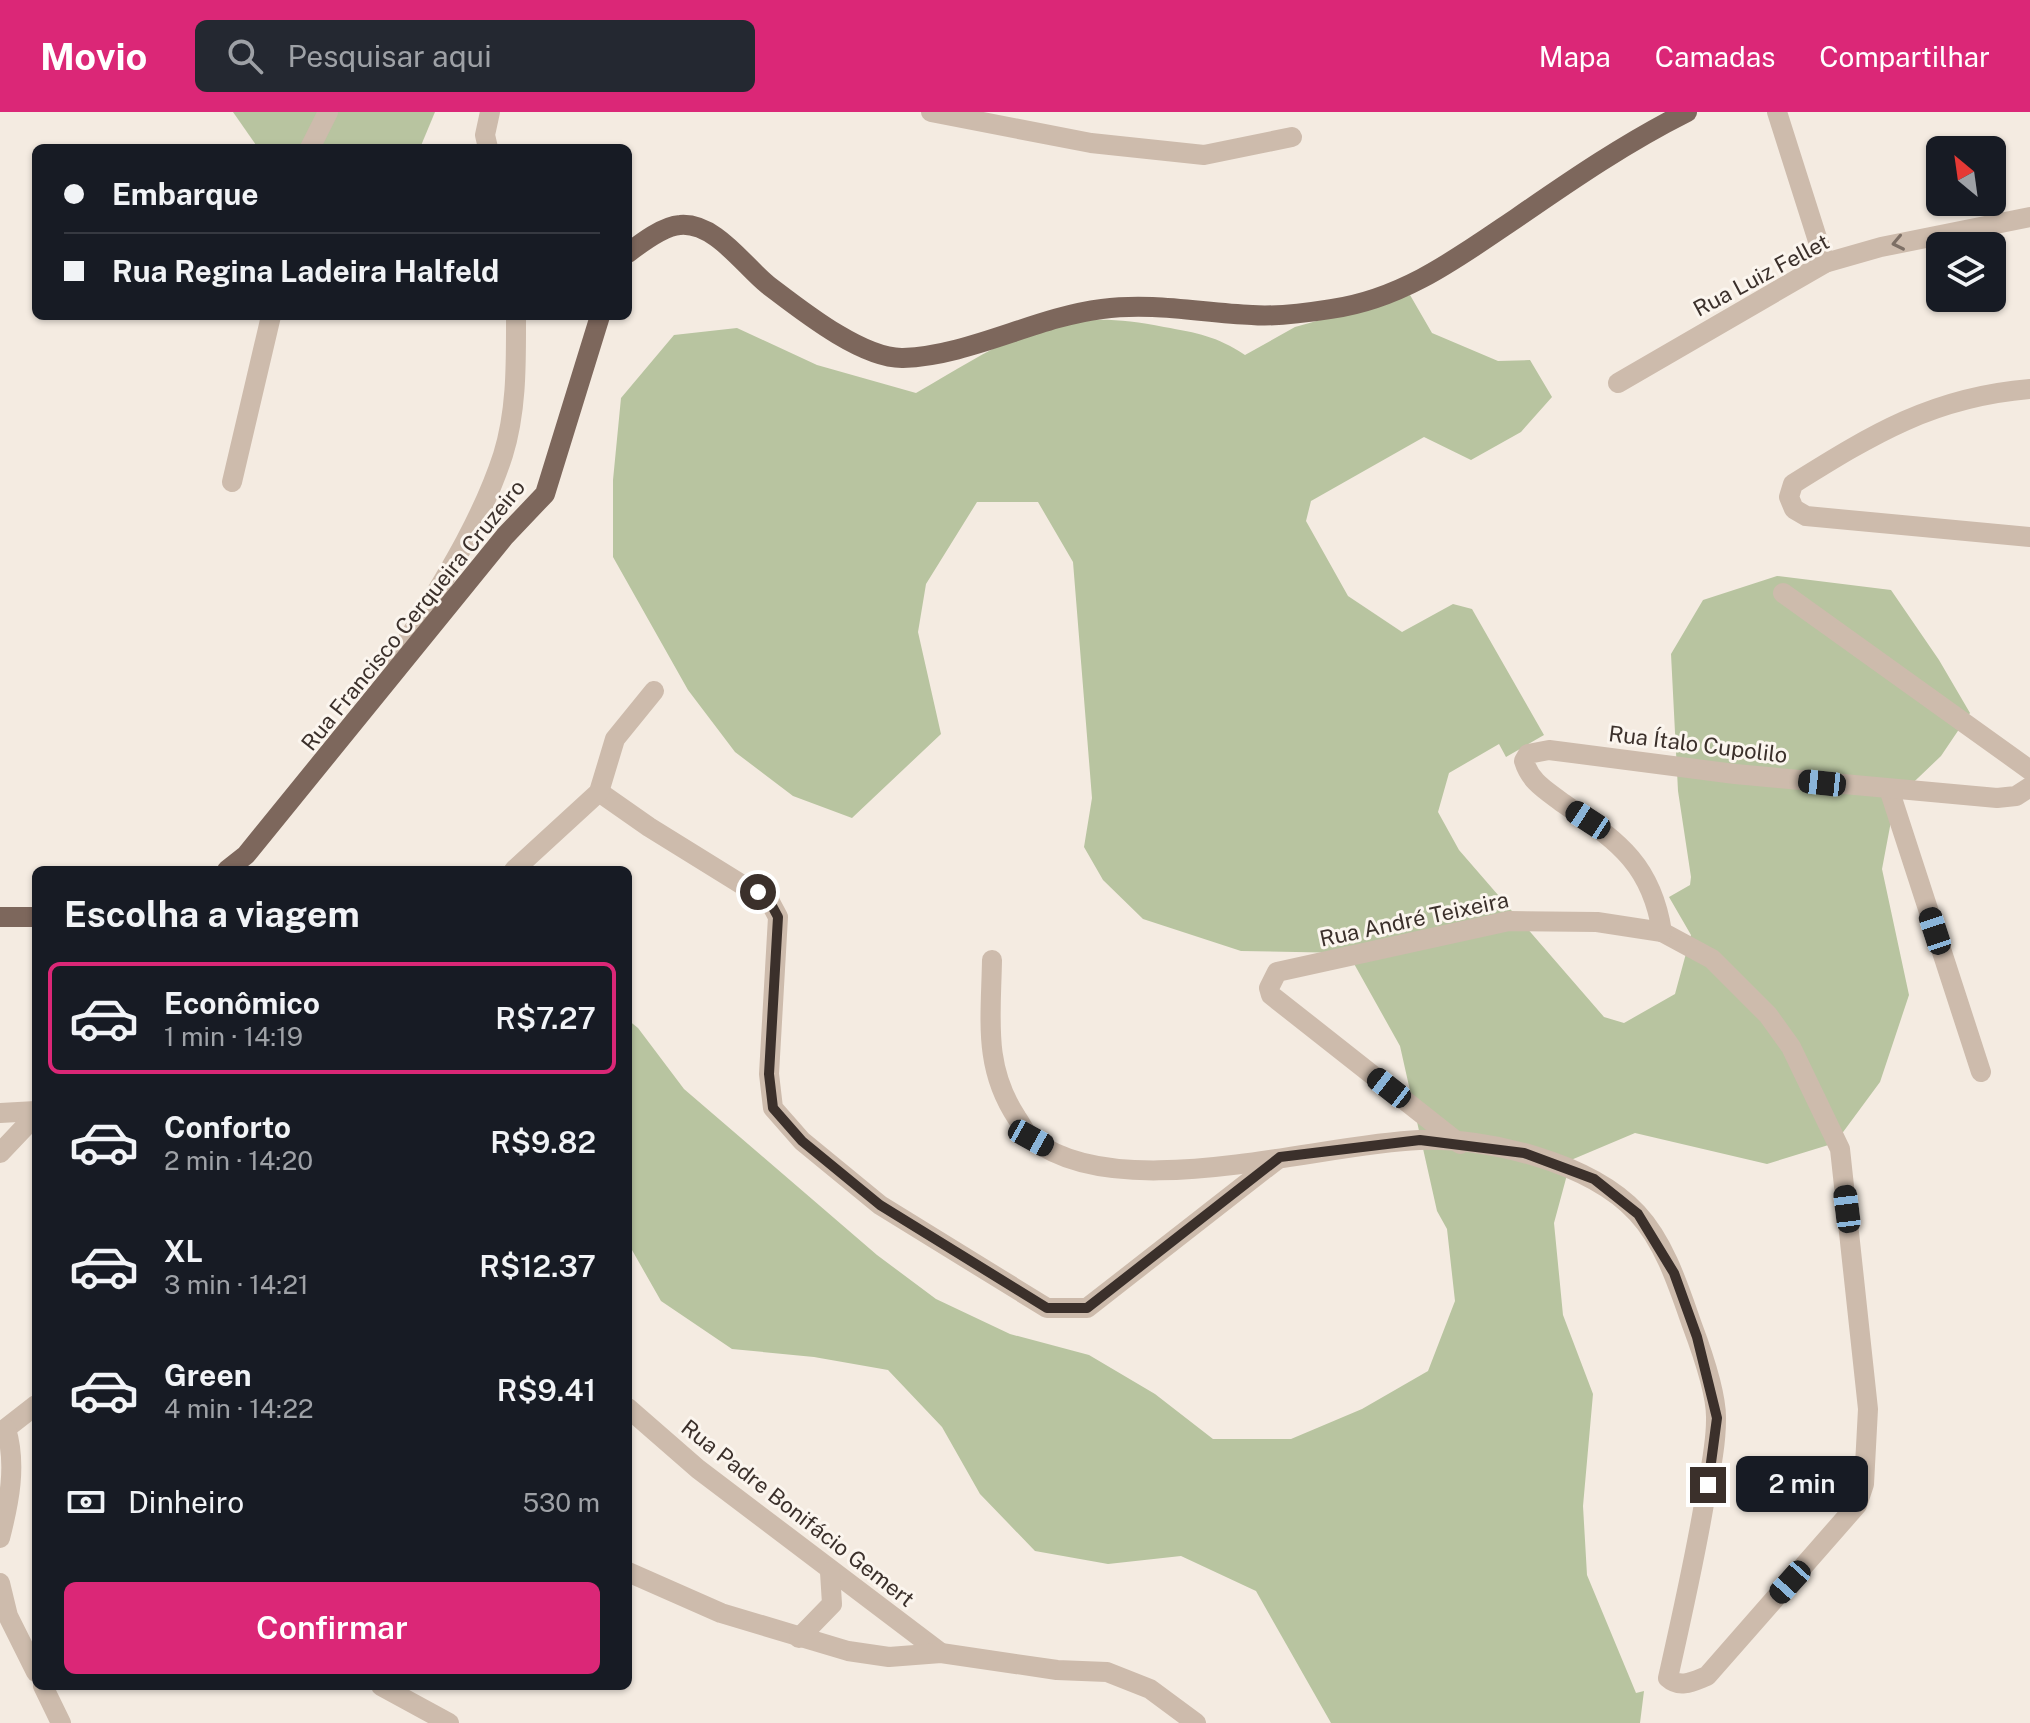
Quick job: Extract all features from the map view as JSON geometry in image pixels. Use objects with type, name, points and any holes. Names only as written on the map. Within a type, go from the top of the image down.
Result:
[{"type":"main road","points":[[632,250],[644,240],[681,225],[710,233],[768,284],[872,354],[902,358],[938,354],[1032,324],[1102,309],[1163,307],[1255,316],[1333,309],[1384,296],[1429,277],[1631,140],[1687,112]]},
{"type":"main road","name":"Rua Francisco Cerqueira Cruzeiro","points":[[232,866],[246,855],[367,710],[505,536],[545,494],[599,320]]},
{"type":"main road","points":[[0,917],[32,917]]},
{"type":"street","points":[[312,144],[328,112]]},
{"type":"street","points":[[487,144],[485,135],[490,112]]},
{"type":"street","points":[[931,112],[1091,143],[1204,155],[1292,137]]},
{"type":"street","points":[[1777,112],[1825,263]]},
{"type":"street","name":"Rua Luiz Fellet","points":[[1618,383],[1825,263],[1881,247],[2030,217]]},
{"type":"street","points":[[232,482],[270,320]]},
{"type":"street","points":[[367,710],[473,527],[503,454],[516,385],[516,320]]},
{"type":"street","points":[[2030,389],[1937,406],[1878,430],[1793,484],[1789,497],[1794,509],[1806,516],[2030,537]]},
{"type":"street","points":[[1783,593],[2030,770]]},
{"type":"street","points":[[518,866],[599,792],[615,739],[654,691]]},
{"type":"street","name":"Rua Ítalo Cupolilo","points":[[1662,932],[1653,890],[1634,858],[1604,830],[1531,778],[1525,757],[1549,750],[1735,774],[1997,798],[2016,796],[2030,787]]},
{"type":"street","points":[[1889,789],[1981,1072]]},
{"type":"street","points":[[599,792],[770,902],[778,917],[778,928],[769,1074],[773,1108],[792,1130],[880,1205],[1047,1308],[1087,1308],[1280,1157]]},
{"type":"street","name":"Rua André Teixeira","points":[[1460,1144],[1271,995],[1269,988],[1277,972],[1509,921],[1597,922],[1662,932]]},
{"type":"street","points":[[992,960],[991,1060],[1004,1098],[1031,1138],[1063,1157],[1105,1169],[1183,1169],[1420,1140],[1524,1153],[1594,1179],[1638,1214],[1674,1273],[1697,1337],[1717,1418],[1694,1563],[1668,1678],[1673,1683],[1688,1684],[1707,1676],[1857,1505],[1864,1484],[1868,1409],[1840,1149],[1791,1047],[1768,1015],[1712,959],[1662,932]]},
{"type":"street","points":[[0,1113],[32,1113]]},
{"type":"street","points":[[0,1153],[32,1117]]},
{"type":"street","points":[[0,1538],[8,1504],[12,1449],[3,1431],[32,1408]]},
{"type":"street","name":"Rua Padre Bonifácio Gemert","points":[[632,1411],[698,1469],[784,1533],[830,1572],[941,1653]]},
{"type":"street","points":[[799,1638],[832,1604],[830,1572]]},
{"type":"street","points":[[632,1574],[721,1613],[848,1651],[889,1657],[941,1653],[1057,1670],[1107,1672],[1150,1689],[1196,1723]]},
{"type":"street","points":[[0,1583],[8,1616],[32,1664]]},
{"type":"street","points":[[45,1690],[61,1723]]},
{"type":"street","points":[[388,1690],[449,1723]]},
{"type":"green space","points":[[233,112],[435,112],[422,144],[255,144]]},
{"type":"green space","points":[[1410,295],[1432,333],[1498,361],[1530,360],[1552,397],[1521,432],[1471,460],[1424,437],[1311,501],[1306,521],[1348,596],[1402,632],[1453,604],[1472,609],[1544,735],[1506,757],[1499,744],[1449,773],[1438,812],[1459,850],[1604,1017],[1624,1023],[1675,994],[1691,935],[1669,897],[1690,885],[1691,877],[1678,791],[1671,654],[1703,600],[1777,576],[1891,590],[1939,660],[1970,713],[1941,756],[1895,800],[1882,869],[1909,995],[1880,1082],[1835,1143],[1767,1164],[1635,1133],[1571,1160],[1554,1223],[1563,1315],[1593,1394],[1583,1506],[1587,1575],[1636,1693],[1644,1691],[1640,1723],[1331,1723],[1256,1591],[1181,1556],[1108,1564],[1035,1551],[980,1494],[942,1427],[888,1370],[814,1357],[732,1349],[661,1301],[632,1250],[632,1023],[684,1089],[877,1255],[936,1299],[1010,1334],[1089,1355],[1155,1394],[1213,1439],[1291,1439],[1362,1409],[1428,1371],[1455,1301],[1447,1229],[1437,1211],[1400,1046],[1348,953],[1241,951],[1143,919],[1103,880],[1084,847],[1092,798],[1073,562],[1038,502],[977,502],[926,584],[918,632],[941,734],[852,818],[793,796],[735,752],[688,690],[613,557],[613,480],[621,398],[674,335],[737,328],[817,365],[916,393],[1006,342],[1061,324],[1091,320],[1164,327],[1206,336],[1245,355],[1295,327]]},
{"type":"route","points":[[758,892],[770,902],[778,917],[769,1074],[773,1108],[802,1141],[880,1205],[1047,1308],[1087,1308],[1280,1157],[1420,1140],[1524,1153],[1594,1179],[1638,1214],[1674,1273],[1697,1337],[1717,1418],[1708,1485]]}]
